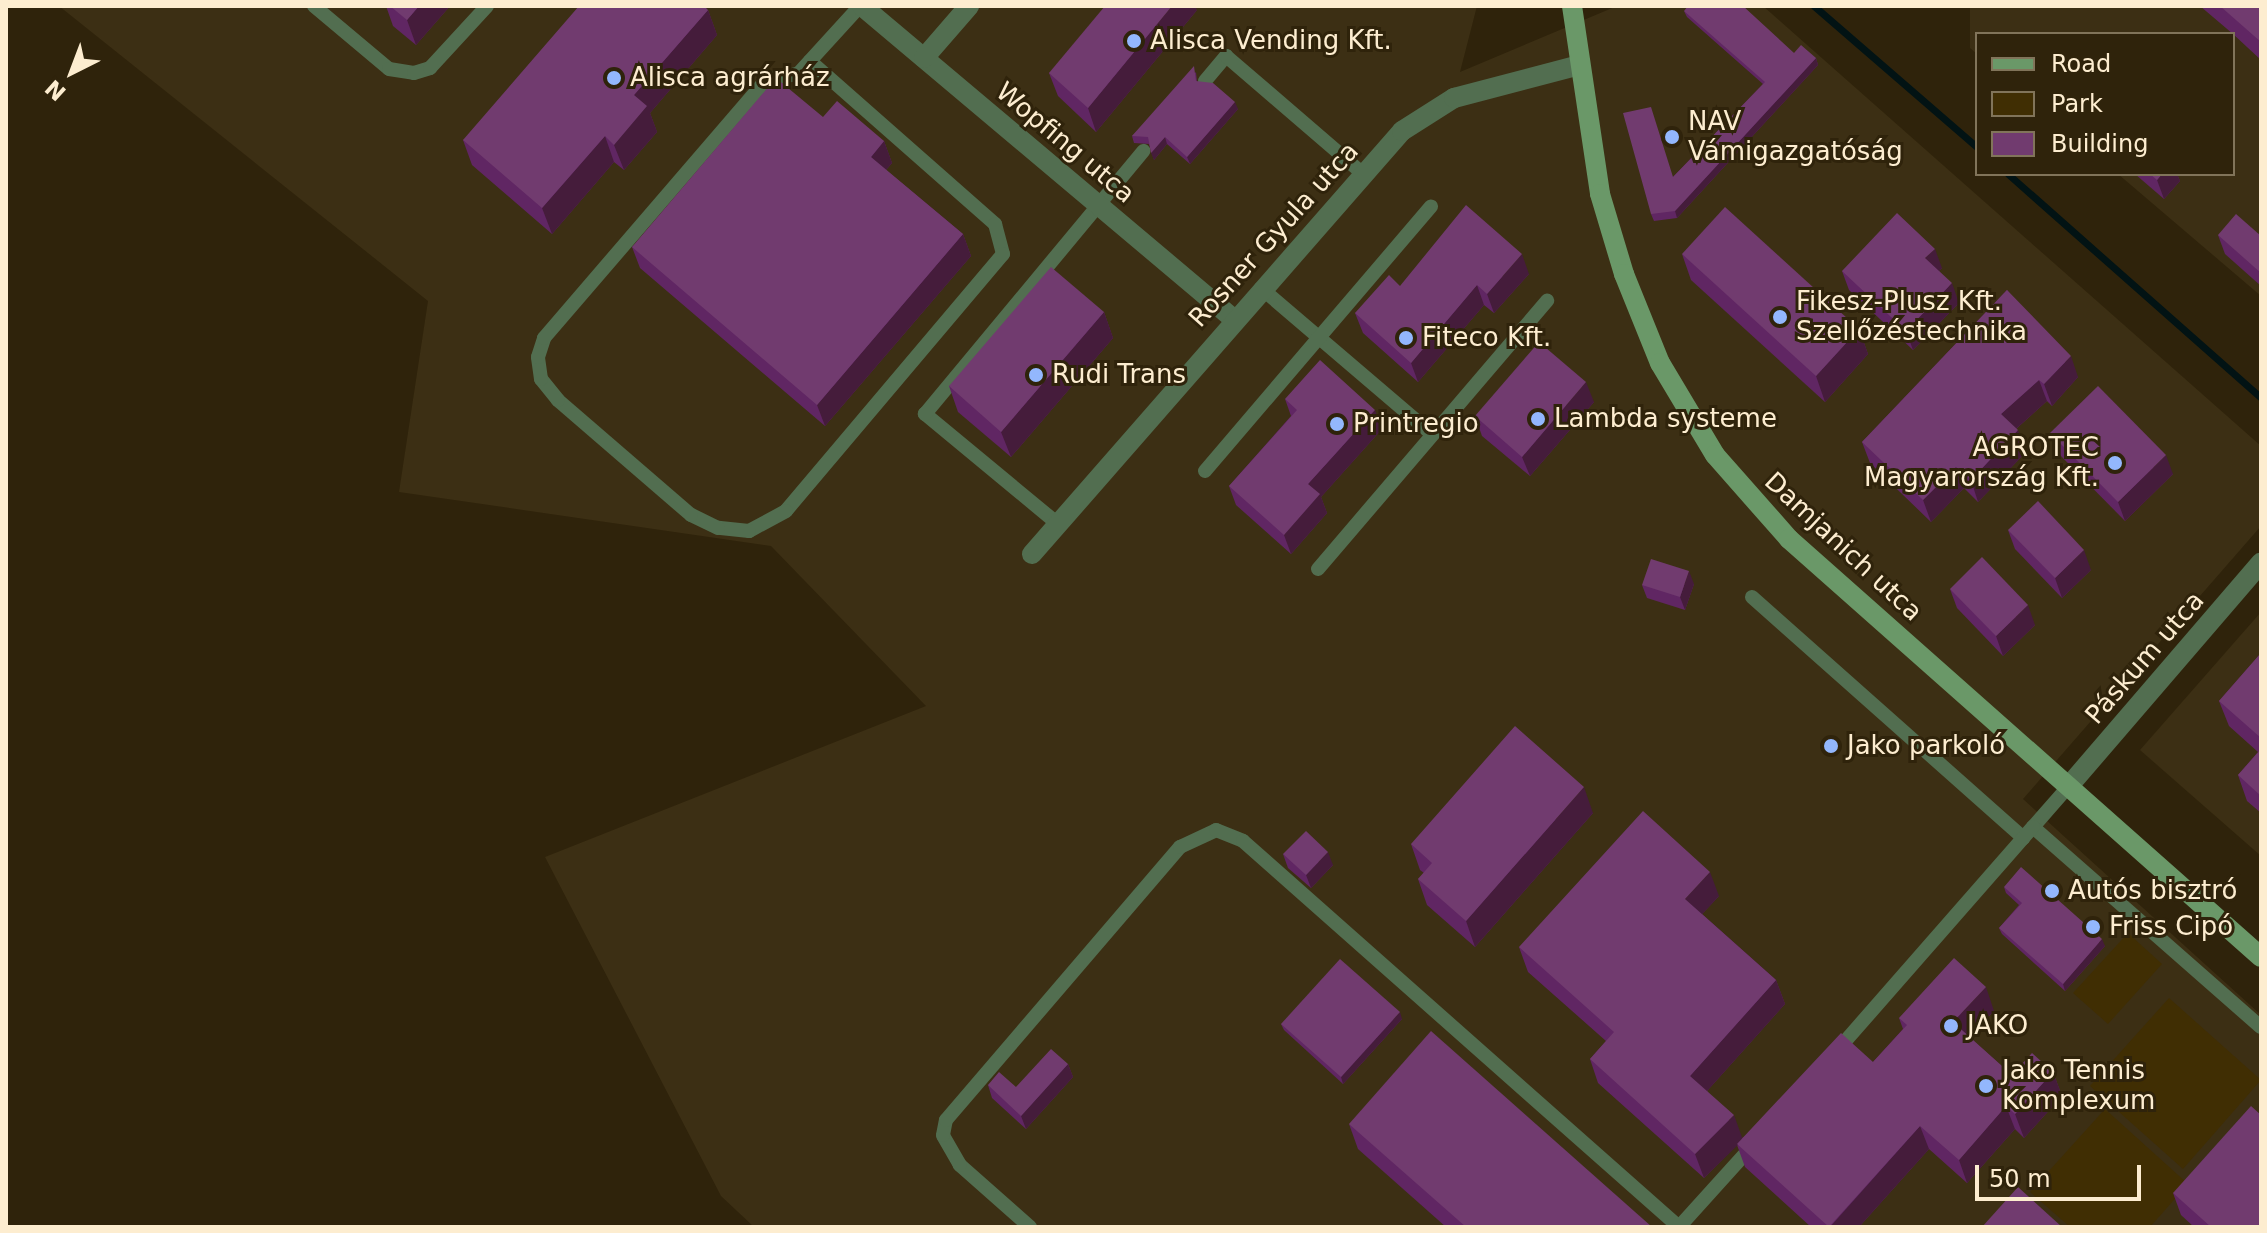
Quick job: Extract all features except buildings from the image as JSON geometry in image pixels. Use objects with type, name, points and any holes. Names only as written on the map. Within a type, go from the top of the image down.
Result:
[{"type":"main road","name":"Damjanich utca","points":[[1572,6],[1576,66],[1600,194],[1624,274],[1660,363],[1715,455],[1789,539],[2261,957]]},
{"type":"street","name":"Wopfing utca","points":[[861,6],[1234,319]]},
{"type":"street","points":[[924,58],[969,6]]},
{"type":"street","name":"Rosner Gyula utca","points":[[1032,554],[1261,288],[1402,131],[1454,98],[1576,66]]},
{"type":"street","name":"Páskum utca","points":[[2068,787],[2261,563]]},
{"type":"lane","points":[[314,6],[389,69],[414,73],[430,68],[487,6]]},
{"type":"lane","points":[[810,61],[995,224],[1003,254],[786,511],[749,531],[718,528],[691,515],[558,400],[541,379],[538,357],[544,338],[766,80],[798,74],[810,61],[861,6]]},
{"type":"lane","points":[[1205,81],[1226,56],[1363,174]]},
{"type":"lane","points":[[1058,524],[925,414],[1143,151]]},
{"type":"lane","points":[[1205,471],[1431,206]]},
{"type":"lane","points":[[1261,288],[1432,434]]},
{"type":"lane","points":[[1318,569],[1547,301]]},
{"type":"lane","points":[[1752,597],[2261,1027]]},
{"type":"lane","points":[[1826,1062],[2068,787]]},
{"type":"lane","points":[[1030,1227],[960,1165],[943,1135],[946,1120],[1180,847],[1216,830],[1243,841],[1679,1227],[1763,1133]]},
{"type":"shaded area","points":[[59,6],[1477,6],[1460,72],[1617,6],[1763,6],[2261,446],[2261,526],[2023,799],[2261,1015],[2261,1227],[754,1227],[721,1196],[545,857],[926,706],[771,546],[399,492],[428,301]]},
{"type":"shaded area","points":[[1970,6],[2261,6],[2261,296],[2120,176],[2235,176],[2235,32],[1975,32],[1975,52],[1970,48]]},
{"type":"shaded area","points":[[2261,612],[2261,856],[2140,750]]},
{"type":"green space","points":[[2128,933],[2162,964],[2108,1024],[2073,993]]},
{"type":"green space","points":[[2169,998],[2261,1080],[2183,1169],[2090,1086]]},
{"type":"green space","points":[[2105,1109],[2188,1184],[2150,1227],[2070,1227],[2030,1192]]},
{"type":"waterway","points":[[1814,6],[1975,145]]},
{"type":"waterway","points":[[2010,176],[2261,398]]},
{"type":"place","name":"Alisca Vending Kft.","points":[[1134,41]]},
{"type":"place","name":"Alisca agrárház","points":[[614,78]]},
{"type":"place","name":"NAV Vámigazgatóság","points":[[1672,137]]},
{"type":"place","name":"Fikesz-Plusz Kft. Szellőzéstechnika","points":[[1780,317]]},
{"type":"place","name":"Fiteco Kft.","points":[[1406,338]]},
{"type":"place","name":"Rudi Trans","points":[[1036,375]]},
{"type":"place","name":"Lambda systeme","points":[[1538,419]]},
{"type":"place","name":"Printregio","points":[[1337,424]]},
{"type":"place","name":"AGROTEC Magyarország Kft.","points":[[2115,463]]},
{"type":"place","name":"Jako parkoló","points":[[1831,746]]},
{"type":"place","name":"Autós bisztró","points":[[2052,891]]},
{"type":"place","name":"Friss Cipó","points":[[2093,927]]},
{"type":"place","name":"JAKO","points":[[1951,1026]]},
{"type":"place","name":"Jako Tennis Komplexum","points":[[1986,1086]]}]
